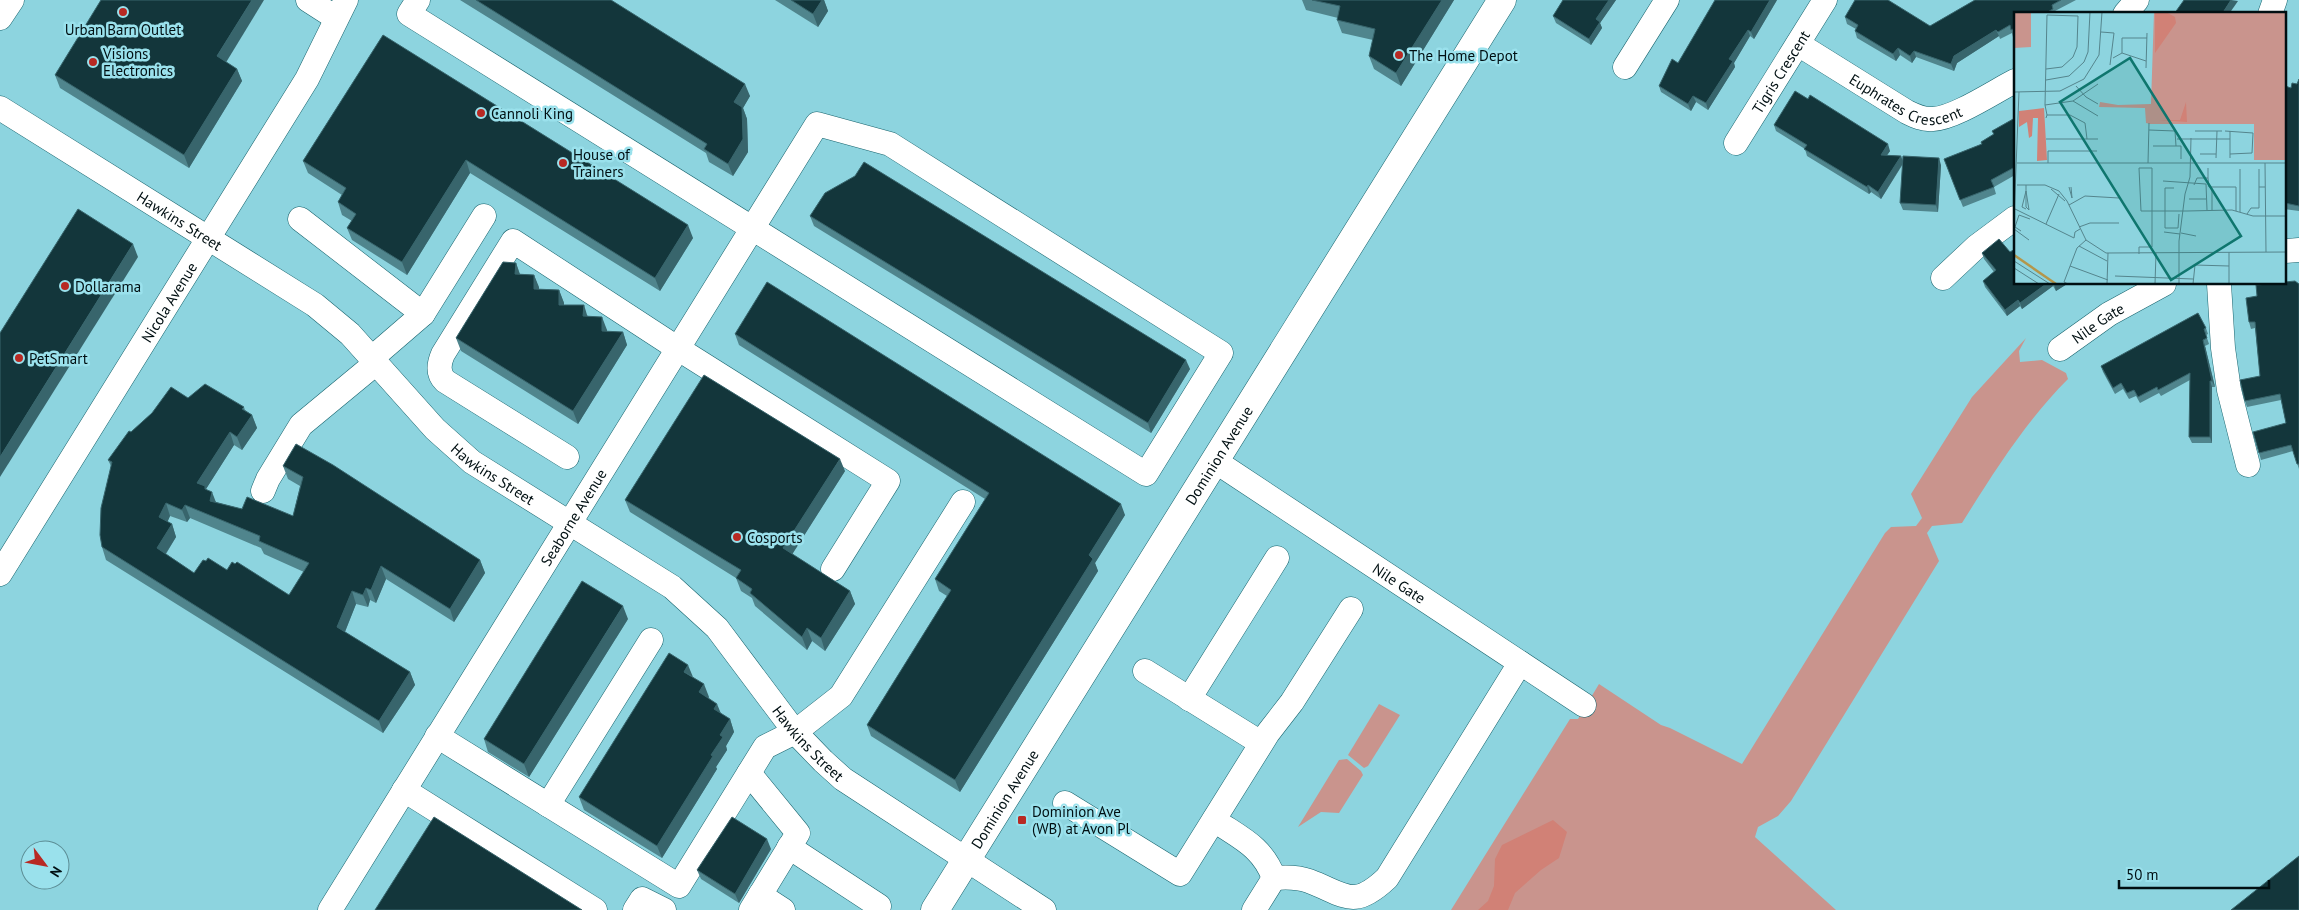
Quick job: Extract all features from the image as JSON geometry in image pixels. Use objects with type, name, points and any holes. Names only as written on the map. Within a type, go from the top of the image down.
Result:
[{"type":"main road","name":"Dominion Avenue","points":[[936,910],[1502,0]]},
{"type":"street","points":[[0,18],[12,0]]},
{"type":"street","points":[[308,0],[341,9]]},
{"type":"street","points":[[418,0],[409,14],[752,228]]},
{"type":"street","points":[[1625,67],[1667,0]]},
{"type":"street","name":"Tigris Crescent","points":[[1736,143],[1825,0]]},
{"type":"street","points":[[2127,12],[2137,0]]},
{"type":"street","points":[[2271,12],[2275,0]]},
{"type":"street","name":"Nicola Avenue","points":[[0,574],[209,240],[307,79],[341,9]]},
{"type":"street","name":"Euphrates Crescent","points":[[1798,44],[1906,112],[1925,119],[1951,115],[2014,82]]},
{"type":"street","name":"Hawkins Street","points":[[0,108],[315,305],[350,334],[435,429],[472,462],[672,587],[717,628],[794,732],[844,779],[1044,910]]},
{"type":"street","name":"Seaborne Avenue","points":[[330,910],[568,523],[752,228],[818,124],[890,144],[1222,353],[1146,474],[752,228]]},
{"type":"street","points":[[263,491],[268,478],[301,425],[374,361],[423,314],[484,216]]},
{"type":"street","points":[[300,219],[423,314]]},
{"type":"street","points":[[1943,278],[1976,247],[2014,219]]},
{"type":"street","points":[[567,457],[445,381],[440,373],[440,361],[443,354],[513,241],[888,481],[833,569]]},
{"type":"street","points":[[2286,251],[2299,250]]},
{"type":"street","name":"Nile Gate","points":[[2060,349],[2109,314],[2162,285]]},
{"type":"street","points":[[2219,285],[2223,348],[2229,390],[2248,465]]},
{"type":"street","name":"Nile Gate","points":[[1215,461],[1584,706]]},
{"type":"street","points":[[437,736],[679,886],[764,747],[794,732],[841,696],[963,502]]},
{"type":"street","points":[[1190,699],[1277,558]]},
{"type":"street","points":[[1065,803],[1180,874],[1261,744],[1292,702],[1351,609]]},
{"type":"street","points":[[548,805],[651,640]]},
{"type":"street","points":[[1274,878],[1284,877],[1310,882],[1354,907],[1372,894],[1387,878],[1520,663]]},
{"type":"street","points":[[1145,671],[1261,744]]},
{"type":"street","points":[[749,773],[798,833],[755,902],[784,910]]},
{"type":"street","points":[[404,790],[595,910]]},
{"type":"street","points":[[1214,820],[1258,850],[1267,861],[1274,878]]},
{"type":"street","points":[[789,847],[879,906]]},
{"type":"street","points":[[1254,910],[1274,878]]},
{"type":"street","points":[[635,910],[642,899],[664,910]]},
{"type":"shaded area","points":[[2026,338],[2019,351],[2020,362],[2042,360],[2066,373],[2068,379],[2052,395],[2024,430],[1998,466],[1962,523],[1932,526],[1927,533],[1939,561],[1791,801],[1778,816],[1758,827],[1755,837],[1836,910],[1451,910],[1570,719],[1578,719],[1599,684],[1661,725],[1742,764],[1885,533],[1891,527],[1916,526],[1922,518],[1911,494],[1972,397]]},
{"type":"shaded area","points":[[1379,704],[1400,715],[1368,766],[1364,768],[1348,755]]},
{"type":"shaded area","points":[[1347,759],[1363,775],[1339,813],[1321,812],[1298,827],[1339,760]]},
{"type":"shaded area","points":[[1553,820],[1567,832],[1559,858],[1541,870],[1515,893],[1508,910],[1478,910],[1488,901],[1494,886],[1495,859],[1502,845]]},
{"type":"building","points":[[101,0],[252,0],[217,56],[237,69],[184,155],[55,75]]},
{"type":"building","points":[[476,0],[611,0],[745,84],[734,102],[742,107],[743,139],[728,164],[704,149],[707,144]]},
{"type":"building","points":[[791,0],[822,0],[813,14]]},
{"type":"building","name":"The Home Depot","points":[[1312,0],[1442,0],[1396,73],[1369,56],[1375,29],[1337,20],[1340,6]]},
{"type":"building","points":[[1563,0],[1609,0],[1596,19],[1600,22],[1589,39],[1553,16]]},
{"type":"building","points":[[1715,0],[1770,0],[1751,32],[1748,30],[1729,59],[1733,61],[1706,103],[1693,96],[1688,104],[1659,86],[1672,59],[1678,63]]},
{"type":"building","points":[[1855,0],[1888,0],[1930,26],[1975,0],[2061,0],[2052,5],[2053,9],[2048,12],[2014,12],[2014,28],[2011,30],[2010,25],[1998,32],[1996,30],[1954,56],[1951,64],[1914,51],[1910,56],[1898,48],[1893,54],[1855,31],[1858,25],[1845,17]]},
{"type":"building","points":[[2184,0],[2231,0],[2223,12],[2175,12]]},
{"type":"building","points":[[383,35],[688,225],[655,278],[466,160],[402,262],[347,228],[356,214],[338,202],[346,188],[303,161]]},
{"type":"building","points":[[2299,79],[2299,206],[2286,203],[2286,86],[2291,88],[2292,83],[2297,84]]},
{"type":"building","points":[[1795,91],[1808,99],[1810,95],[1888,144],[1881,155],[1901,156],[1878,192],[1804,149],[1807,145],[1774,125]]},
{"type":"building","points":[[2014,119],[2014,168],[1991,180],[1994,187],[1960,200],[1944,159],[1982,144],[1981,142],[1994,134],[1992,131]]},
{"type":"building","points":[[1903,156],[1939,158],[1936,205],[1900,203]]},
{"type":"building","points":[[864,162],[1186,360],[1148,423],[810,216],[825,193],[855,176]]},
{"type":"building","points":[[78,209],[133,244],[0,457],[0,333]]},
{"type":"building","points":[[1999,239],[2010,252],[2014,250],[2014,285],[2045,285],[2020,303],[2018,300],[2005,310],[1983,281],[1996,270],[1982,253]]},
{"type":"building","points":[[503,262],[516,263],[515,274],[534,275],[534,289],[559,290],[559,305],[584,305],[583,316],[602,317],[602,331],[623,332],[573,411],[456,338]]},
{"type":"building","points":[[2295,281],[2299,284],[2299,464],[2297,464],[2291,445],[2259,453],[2253,432],[2286,423],[2280,394],[2245,401],[2240,380],[2260,376],[2255,322],[2249,322],[2246,298],[2257,296],[2256,285],[2286,285],[2286,282]]},
{"type":"building","points":[[767,282],[1121,504],[1089,555],[1093,559],[955,780],[867,725],[951,590],[935,579],[989,493],[735,334]]},
{"type":"building","points":[[2198,313],[2206,328],[2204,329],[2207,338],[2203,340],[2212,381],[2210,381],[2210,437],[2189,437],[2190,373],[2158,390],[2157,387],[2138,397],[2134,390],[2127,393],[2121,383],[2113,388],[2101,366]]},
{"type":"building","name":"Cosports","points":[[704,375],[840,459],[783,548],[850,591],[821,638],[807,628],[802,637],[750,593],[752,589],[736,578],[741,570],[625,500]]},
{"type":"building","points":[[205,384],[244,407],[242,409],[252,415],[237,437],[230,432],[197,483],[205,486],[205,489],[212,492],[210,501],[242,509],[247,497],[293,516],[303,477],[283,466],[296,444],[333,465],[480,560],[450,609],[381,566],[371,590],[366,588],[363,595],[352,591],[337,627],[410,672],[379,721],[102,547],[100,535],[101,508],[112,462],[108,460],[129,431],[131,432],[152,413],[171,387],[188,398]],"holes":[[[166,503],[182,510],[185,505],[260,536],[259,541],[309,563],[289,595],[237,562],[235,564],[232,562],[227,570],[208,558],[206,561],[203,560],[194,573],[157,548],[172,524],[159,517]]]},
{"type":"building","points":[[582,581],[623,606],[524,764],[484,739]]},
{"type":"building","points":[[669,653],[688,665],[684,672],[704,684],[699,692],[717,704],[714,709],[730,719],[720,735],[723,737],[711,755],[713,756],[657,846],[579,797]]},
{"type":"building","points":[[434,817],[582,910],[375,910]]},
{"type":"building","points":[[732,817],[767,839],[735,894],[697,870]]},
{"type":"building","points":[[2299,856],[2299,910],[2231,910]]},
{"type":"place","name":"Urban Barn Outlet","points":[[123,12]]},
{"type":"place","name":"The Home Depot","points":[[1399,55]]},
{"type":"place","name":"Visions Electronics","points":[[93,62]]},
{"type":"place","name":"Cannoli King","points":[[481,113]]},
{"type":"place","name":"House of Trainers","points":[[563,163]]},
{"type":"place","name":"Dollarama","points":[[65,286]]},
{"type":"place","name":"PetSmart","points":[[19,358]]},
{"type":"place","name":"Cosports","points":[[737,537]]},
{"type":"place","name":"Dominion Ave (WB) at Avon Pl","points":[[1022,820]]}]
